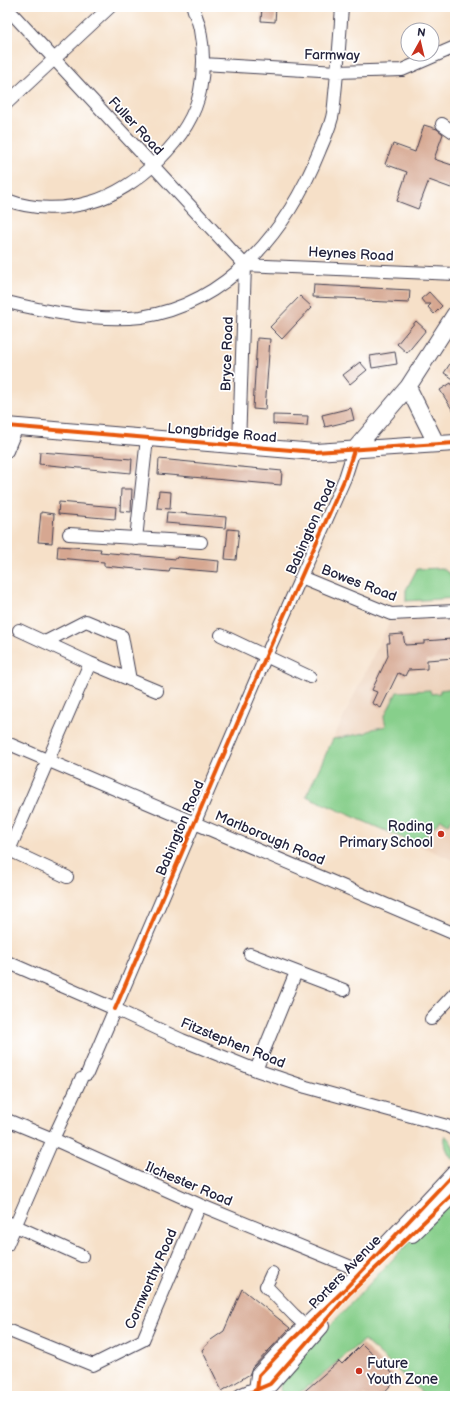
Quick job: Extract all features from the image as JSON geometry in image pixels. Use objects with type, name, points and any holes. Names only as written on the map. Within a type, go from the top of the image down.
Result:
[{"type":"main road","points":[[354,450],[408,387],[455,314]]},
{"type":"main road","points":[[408,387],[450,444]]},
{"type":"main road","name":"Longbridge Road","points":[[12,426],[315,452],[450,444]]},
{"type":"main road","name":"Porters Avenue","points":[[254,1394],[259,1375],[455,1172]]},
{"type":"main road","name":"Porters Avenue","points":[[254,1394],[270,1384],[349,1294],[455,1192]]},
{"type":"street","points":[[7,103],[110,7]]},
{"type":"street","points":[[7,200],[36,207],[65,207],[92,202],[113,193],[130,183],[152,166],[172,144],[186,125],[200,92],[203,64],[200,31],[193,7]]},
{"type":"street","points":[[7,302],[71,314],[114,319],[141,317],[164,312],[188,304],[233,276],[260,250],[282,223],[309,177],[332,121],[342,7]]},
{"type":"street","name":"Fuller Road","points":[[7,8],[245,265]]},
{"type":"street","name":"Farmway","points":[[203,64],[337,72],[402,70],[455,47]]},
{"type":"street","points":[[442,124],[455,133]]},
{"type":"street","name":"Heynes Road","points":[[245,265],[455,274]]},
{"type":"street","name":"Bryce Road","points":[[239,445],[245,265]]},
{"type":"street","points":[[7,451],[12,426]]},
{"type":"street","points":[[136,539],[147,438]]},
{"type":"street","name":"Babington Road","points":[[7,1245],[11,1224],[84,1077],[115,1009],[344,478],[354,450]]},
{"type":"street","points":[[69,534],[201,542]]},
{"type":"street","name":"Bowes Road","points":[[301,577],[391,614],[455,611]]},
{"type":"street","points":[[45,642],[86,621],[122,636],[130,680]]},
{"type":"street","points":[[20,630],[90,663],[157,691]]},
{"type":"street","points":[[221,635],[310,677]]},
{"type":"street","points":[[67,877],[8,851],[90,663]]},
{"type":"street","name":"Marlborough Road","points":[[7,743],[455,934]]},
{"type":"street","points":[[250,954],[344,990]]},
{"type":"street","name":"Fitzstephen Road","points":[[7,962],[182,1040],[256,1070],[306,1087],[447,1126],[455,1130]]},
{"type":"street","points":[[256,1070],[296,972]]},
{"type":"street","points":[[431,1019],[455,993]]},
{"type":"street","name":"Ilchester Road","points":[[7,1120],[200,1205],[361,1271]]},
{"type":"street","name":"Cornworthy Road","points":[[7,1330],[93,1365],[143,1340],[200,1205]]},
{"type":"street","points":[[11,1224],[82,1256]]},
{"type":"street","points":[[272,1273],[266,1286],[294,1316],[307,1327]]},
{"type":"shaded area","points":[[455,614],[455,688],[440,690],[440,693],[431,694],[431,690],[386,726],[373,729],[365,733],[333,739],[392,617]]},
{"type":"shaded area","name":"Roding Primary School","points":[[455,816],[455,861],[418,845],[442,819],[448,824]]},
{"type":"green space","points":[[442,568],[455,578],[455,598],[406,601],[406,590],[417,569]]},
{"type":"green space","points":[[455,688],[455,816],[448,824],[441,819],[418,845],[306,796],[333,739],[365,733],[373,729],[386,726],[384,717],[397,692],[430,690],[431,694],[440,693],[440,690]]},
{"type":"green space","points":[[445,1135],[454,1149],[453,1160],[446,1149]]},
{"type":"green space","points":[[455,1201],[455,1396],[426,1396],[364,1340],[298,1394],[300,1396],[285,1396],[280,1390],[281,1377],[411,1240]]},
{"type":"building","points":[[262,7],[276,7],[275,22],[261,21]]},
{"type":"building","points":[[424,125],[437,129],[443,134],[434,159],[455,166],[455,178],[451,188],[429,180],[418,209],[397,201],[407,172],[385,164],[393,144],[415,152]]},
{"type":"building","points":[[314,285],[410,290],[409,303],[365,301],[365,299],[313,297]]},
{"type":"building","points":[[429,292],[442,306],[434,314],[428,307],[431,304],[425,304],[421,299]]},
{"type":"building","points":[[300,296],[312,307],[282,339],[270,327]]},
{"type":"building","points":[[416,321],[426,330],[407,353],[397,344]]},
{"type":"building","points":[[257,338],[270,339],[265,410],[253,409]]},
{"type":"building","points":[[395,352],[397,364],[372,368],[370,356]]},
{"type":"building","points":[[455,356],[455,380],[444,373]]},
{"type":"building","points":[[360,362],[367,370],[350,384],[343,375]]},
{"type":"building","points":[[451,383],[455,390],[455,414],[440,390]]},
{"type":"building","points":[[351,408],[354,420],[325,427],[322,415]]},
{"type":"building","points":[[273,415],[308,416],[307,426],[273,424]]},
{"type":"building","points":[[40,452],[132,459],[131,473],[39,464]]},
{"type":"building","points":[[159,459],[282,471],[281,485],[158,474]]},
{"type":"building","points":[[121,489],[132,489],[131,512],[120,511]]},
{"type":"building","points":[[159,491],[171,492],[170,509],[157,508]]},
{"type":"building","points":[[59,502],[116,507],[115,519],[58,514]]},
{"type":"building","points":[[41,512],[54,514],[52,543],[38,542]]},
{"type":"building","points":[[167,512],[226,517],[225,528],[166,523]]},
{"type":"building","points":[[228,529],[239,530],[236,560],[225,559]]},
{"type":"building","points":[[58,546],[101,549],[100,552],[176,559],[177,557],[219,561],[218,572],[170,568],[169,572],[104,566],[104,562],[57,558]]},
{"type":"building","points":[[403,634],[405,645],[424,644],[424,641],[452,639],[453,642],[455,642],[455,658],[427,660],[427,669],[408,670],[405,676],[398,673],[381,708],[372,703],[377,692],[372,690],[388,656],[387,643],[390,643],[389,635]]},
{"type":"building","points":[[242,1289],[290,1328],[252,1368],[250,1374],[222,1391],[202,1350],[211,1340],[224,1331]]},
{"type":"building","name":"Future Youth Zone","points":[[362,1344],[397,1378],[381,1396],[299,1396],[339,1361],[342,1364]]},
{"type":"cycle path","points":[[7,426],[315,452],[455,443]]},
{"type":"cycle path","points":[[115,1009],[266,656],[345,478],[354,450]]},
{"type":"cycle path","points":[[257,1390],[259,1375],[292,1340],[344,1290],[455,1172]]},
{"type":"cycle path","points":[[242,1396],[270,1384],[349,1294],[455,1192]]},
{"type":"place","name":"Roding Primary School","points":[[441,834]]},
{"type":"place","name":"Future Youth Zone","points":[[359,1371]]}]
